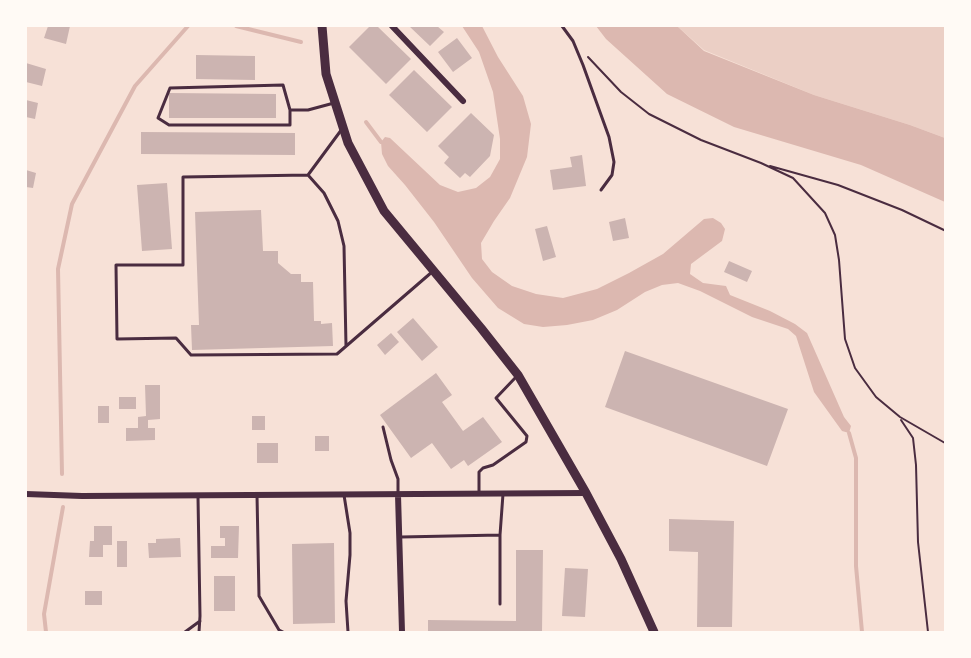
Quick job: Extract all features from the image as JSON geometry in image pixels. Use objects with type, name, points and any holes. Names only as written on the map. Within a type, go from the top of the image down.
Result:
[{"type":"main road","points":[[322,26],[326,74],[348,143],[384,211],[518,375],[621,559],[654,633]]},
{"type":"street","points":[[392,26],[464,101]]},
{"type":"street","points":[[26,494],[82,496],[586,493]]},
{"type":"street","points":[[398,495],[402,633]]},
{"type":"lane","points":[[562,26],[573,41],[609,137],[614,162],[612,175],[601,190]]},
{"type":"lane","points":[[284,85],[290,110],[290,125],[169,125],[158,118],[170,87],[284,85]]},
{"type":"lane","points":[[290,110],[309,111],[335,103]]},
{"type":"lane","points":[[308,175],[343,128]]},
{"type":"lane","points":[[346,346],[344,246],[338,221],[324,193],[308,175],[183,177],[183,264],[116,265],[117,339],[176,338],[192,355],[337,354],[434,270]]},
{"type":"lane","points":[[479,494],[479,472],[526,442],[527,436],[496,398],[518,375]]},
{"type":"lane","points":[[383,427],[398,479],[398,495]]},
{"type":"lane","points":[[500,604],[500,535],[503,494]]},
{"type":"lane","points":[[198,495],[200,621],[198,633]]},
{"type":"lane","points":[[257,495],[259,596],[283,633]]},
{"type":"lane","points":[[344,495],[350,533],[346,600],[348,633]]},
{"type":"lane","points":[[399,537],[500,535]]},
{"type":"lane","points":[[185,633],[200,621]]},
{"type":"path","points":[[589,58],[621,92],[649,114],[701,140],[793,178],[825,213],[835,235],[846,339],[855,368],[876,397],[900,417],[945,443]]},
{"type":"path","points":[[761,163],[838,185],[902,210],[945,231]]},
{"type":"path","points":[[900,417],[913,438],[918,542],[928,633]]},
{"type":"shaded area","points":[[462,26],[482,26],[498,57],[523,96],[531,124],[527,157],[510,198],[481,243],[482,259],[492,272],[512,286],[536,294],[563,298],[597,289],[629,273],[663,254],[704,219],[713,218],[725,229],[722,241],[691,264],[690,274],[703,283],[726,286],[730,295],[770,311],[807,333],[844,417],[851,426],[849,433],[842,431],[814,392],[796,336],[788,329],[752,317],[700,291],[678,283],[662,285],[645,292],[617,310],[593,320],[567,325],[543,327],[524,324],[498,308],[472,278],[434,222],[388,166],[382,154],[381,142],[385,137],[390,138],[440,185],[458,192],[476,188],[490,177],[500,159],[500,139],[493,92],[479,52]]},
{"type":"shaded area","points":[[596,26],[677,26],[704,51],[814,95],[945,138],[945,202],[861,165],[734,127],[667,94],[606,39]]},
{"type":"shaded area","points":[[677,26],[945,26],[945,138],[814,95],[704,50]]},
{"type":"building","points":[[48,26],[70,26],[66,44],[44,38]]},
{"type":"building","points":[[370,26],[377,26],[411,59],[386,84],[349,47]]},
{"type":"building","points":[[409,26],[437,26],[444,32],[430,46]]},
{"type":"building","points":[[457,38],[472,58],[453,72],[438,52]]},
{"type":"building","points":[[196,55],[255,56],[255,80],[196,79]]},
{"type":"building","points":[[26,63],[46,69],[42,86],[26,82]]},
{"type":"building","points":[[414,70],[452,107],[427,132],[389,95]]},
{"type":"building","points":[[169,93],[276,94],[276,118],[169,118]]},
{"type":"building","points":[[26,100],[38,103],[35,119],[26,117]]},
{"type":"building","points":[[471,113],[494,135],[490,156],[470,177],[465,173],[460,178],[444,163],[449,157],[438,146]]},
{"type":"building","points":[[141,132],[295,133],[295,155],[141,154]]},
{"type":"building","points":[[582,155],[586,186],[553,190],[550,170],[572,167],[570,157]]},
{"type":"building","points":[[26,170],[36,173],[33,188],[26,187]]},
{"type":"building","points":[[167,183],[172,249],[142,251],[137,185]]},
{"type":"building","points":[[261,210],[263,251],[278,251],[278,263],[291,274],[301,274],[301,282],[313,282],[314,321],[321,321],[321,324],[332,323],[333,346],[192,350],[191,325],[199,325],[195,212]]},
{"type":"building","points":[[625,218],[629,238],[613,241],[609,222]]},
{"type":"building","points":[[547,226],[556,257],[543,261],[535,229]]},
{"type":"building","points":[[729,261],[752,271],[747,282],[724,272]]},
{"type":"building","points":[[413,318],[438,347],[422,361],[397,332]]},
{"type":"building","points":[[391,333],[399,342],[385,355],[377,345]]},
{"type":"building","points":[[625,351],[788,409],[767,466],[605,407]]},
{"type":"building","points":[[436,373],[452,395],[442,402],[463,431],[483,417],[502,442],[468,466],[464,460],[451,469],[432,443],[411,458],[380,415]]},
{"type":"building","points":[[145,385],[160,385],[160,419],[148,420],[148,428],[155,428],[155,440],[126,441],[126,428],[138,428],[138,417],[146,416]]},
{"type":"building","points":[[119,397],[136,397],[136,409],[119,409]]},
{"type":"building","points":[[98,406],[109,406],[109,423],[98,423]]},
{"type":"building","points":[[252,416],[265,416],[265,430],[252,430]]},
{"type":"building","points":[[315,436],[329,436],[329,451],[315,451]]},
{"type":"building","points":[[257,443],[278,443],[278,463],[257,463]]},
{"type":"building","points":[[669,519],[734,521],[732,627],[697,627],[698,552],[669,551]]},
{"type":"building","points":[[94,526],[112,526],[112,545],[103,545],[103,557],[89,557],[90,541],[94,541]]},
{"type":"building","points":[[220,526],[239,526],[238,558],[211,558],[211,546],[225,546],[225,538],[220,538]]},
{"type":"building","points":[[180,538],[181,557],[149,558],[148,543],[156,543],[156,539]]},
{"type":"building","points":[[117,541],[127,541],[127,567],[117,567]]},
{"type":"building","points":[[334,543],[335,623],[293,624],[292,544]]},
{"type":"building","points":[[516,550],[543,550],[542,632],[428,632],[428,620],[516,621]]},
{"type":"building","points":[[565,568],[588,569],[585,617],[562,616]]},
{"type":"building","points":[[214,576],[235,576],[235,611],[214,611]]},
{"type":"building","points":[[85,591],[102,591],[102,605],[85,605]]},
{"type":"waterway","points":[[62,474],[58,269],[72,204],[135,86],[188,26]]},
{"type":"waterway","points":[[236,26],[301,42]]},
{"type":"waterway","points":[[366,122],[381,142]]},
{"type":"waterway","points":[[849,433],[856,458],[856,566],[862,632]]},
{"type":"waterway","points":[[46,632],[44,614],[63,507]]}]
